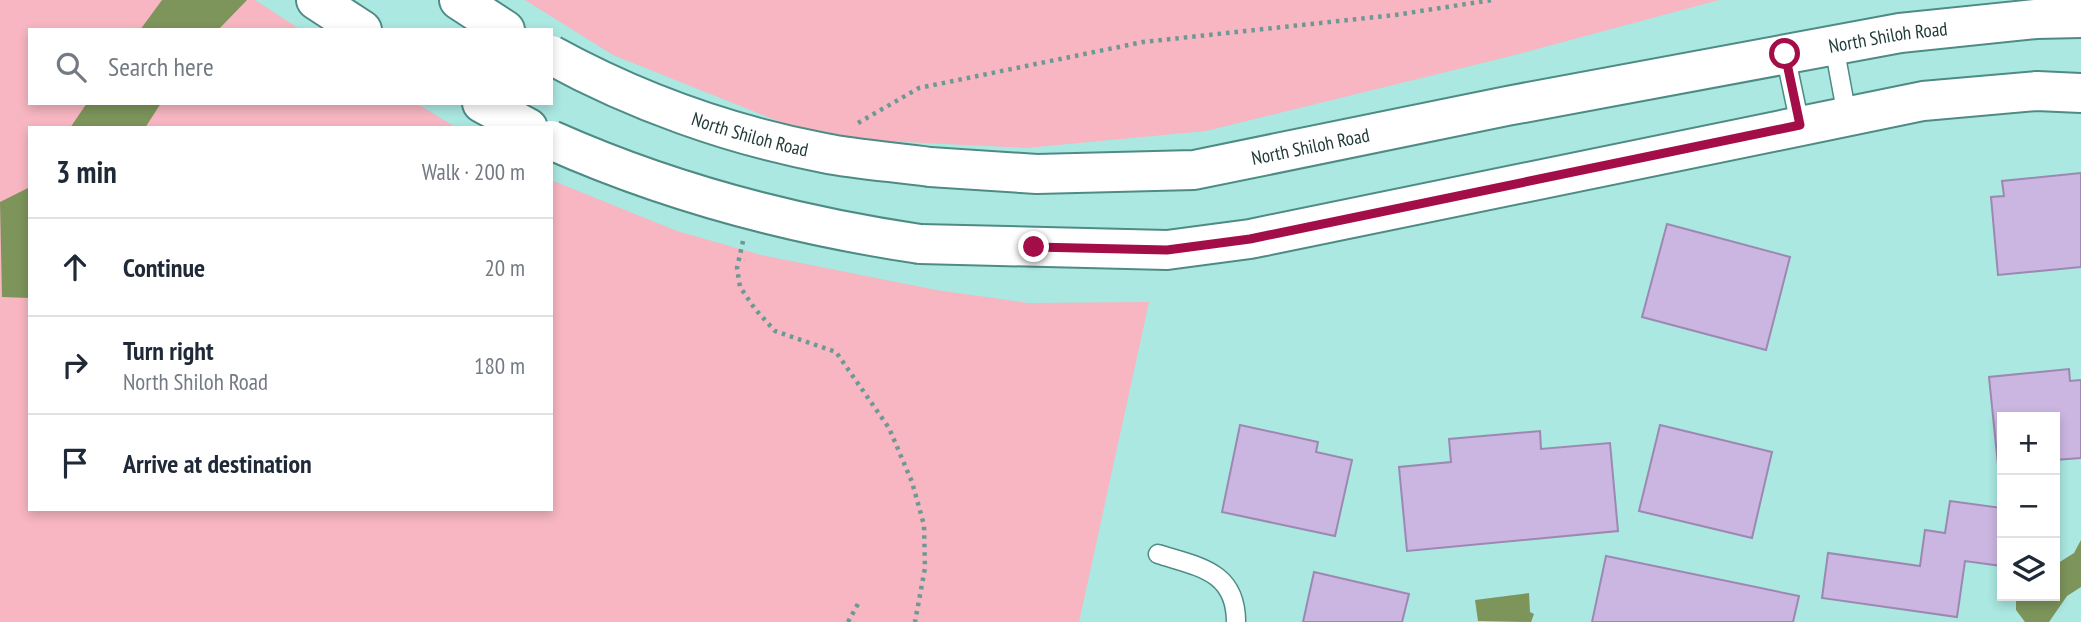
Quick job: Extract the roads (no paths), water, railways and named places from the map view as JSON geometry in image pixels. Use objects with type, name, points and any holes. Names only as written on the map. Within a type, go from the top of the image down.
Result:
[{"type":"main road","points":[[316,0],[359,28]]},
{"type":"main road","points":[[459,0],[502,28]]},
{"type":"main road","name":"North Shiloh Road","points":[[553,56],[642,99],[824,153],[930,167],[1037,174],[1194,170],[1785,54],[1914,32],[2036,19],[2081,18]]},
{"type":"main road","points":[[553,141],[656,183],[730,205],[847,233],[920,243],[1167,250],[1236,241],[1923,101],[2037,91],[2081,93]]},
{"type":"main road","points":[[486,105],[524,126]]},
{"type":"lane","points":[[1834,46],[1847,116]]},
{"type":"lane","points":[[1785,54],[1800,125]]},
{"type":"lane","points":[[1158,554],[1225,581],[1234,595],[1236,622]]}]
